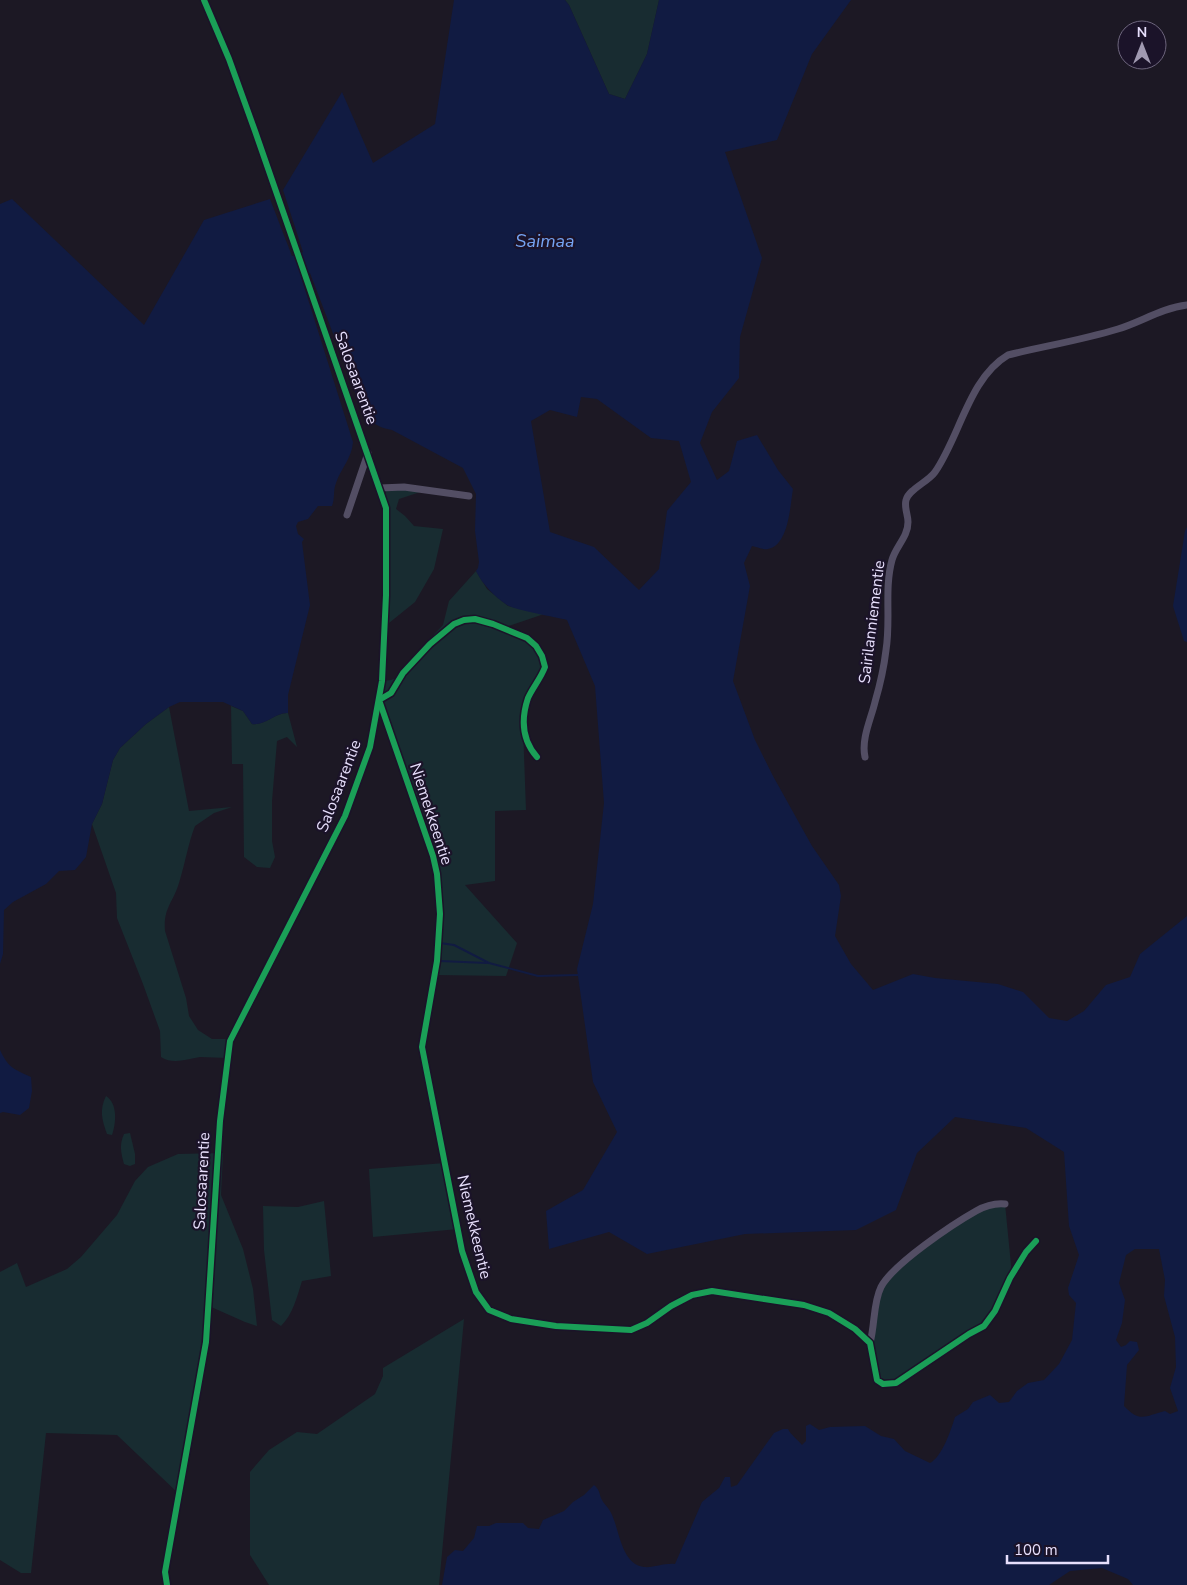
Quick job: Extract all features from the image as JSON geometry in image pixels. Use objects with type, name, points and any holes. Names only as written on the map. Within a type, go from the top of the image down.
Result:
[{"type":"street","name":"Salosaarentie","points":[[167,1585],[165,1572],[206,1342],[220,1121],[230,1041],[345,816],[370,747],[383,673],[386,595],[386,508],[380,488],[228,59],[204,0]]},
{"type":"street","name":"Sairilanniementie","points":[[865,757],[866,736],[886,651],[888,593],[892,558],[906,534],[908,521],[905,508],[906,498],[910,492],[924,484],[934,474],[959,427],[963,413],[971,398],[989,372],[997,361],[1008,355],[1086,338],[1120,328],[1172,307],[1187,305]]},
{"type":"street","points":[[347,515],[368,452]]},
{"type":"street","points":[[380,488],[404,487],[469,496]]},
{"type":"street","points":[[379,700],[391,693],[402,673],[430,644],[454,624],[464,620],[475,619],[493,624],[527,638],[536,646],[542,656],[545,667],[528,698],[523,727],[526,742],[537,757]]},
{"type":"street","name":"Niemekkeentie","points":[[379,700],[433,856],[437,874],[440,914],[437,970],[422,1047],[462,1250],[476,1292],[489,1310],[511,1319],[556,1326],[631,1330],[647,1323],[671,1306],[692,1295],[712,1291],[804,1305],[829,1313],[855,1329],[870,1343]]},
{"type":"street","points":[[1005,1204],[991,1205],[976,1211],[925,1244],[888,1276],[880,1289],[870,1343],[877,1380],[883,1384],[896,1383],[984,1326],[995,1311],[1010,1278],[1026,1252],[1036,1241]]},
{"type":"green space","points":[[565,0],[659,0],[647,54],[625,99],[609,94],[569,5]]},
{"type":"green space","points":[[386,488],[429,489],[399,499],[396,509],[414,526],[443,529],[434,569],[415,602],[384,627]]},
{"type":"green space","points":[[476,571],[487,589],[508,606],[544,614],[503,628],[527,638],[545,667],[535,686],[523,727],[526,810],[495,811],[495,881],[465,885],[517,943],[506,976],[436,975],[437,874],[379,700],[382,681],[397,678],[415,654],[443,625],[449,601]]},
{"type":"green space","points":[[231,706],[243,711],[252,724],[261,723],[288,713],[297,747],[287,737],[277,741],[272,801],[272,841],[275,857],[270,868],[257,867],[244,857],[243,764],[232,764]]},
{"type":"green space","points":[[169,707],[189,811],[232,807],[214,813],[195,826],[177,890],[167,911],[165,923],[165,931],[186,998],[189,1016],[198,1030],[212,1039],[230,1041],[228,1058],[200,1057],[171,1061],[161,1057],[160,1031],[117,918],[116,893],[92,824],[102,804],[113,760],[120,748],[146,724]]},
{"type":"green space","points":[[106,1096],[113,1104],[115,1114],[112,1135],[107,1134],[103,1120],[102,1106]]},
{"type":"green space","points":[[130,1133],[135,1154],[135,1164],[130,1166],[124,1164],[121,1142],[124,1134]]},
{"type":"green space","points":[[223,1153],[221,1195],[243,1249],[253,1289],[257,1326],[209,1306],[206,1342],[179,1494],[117,1435],[46,1433],[31,1573],[21,1573],[0,1560],[0,1272],[17,1263],[26,1287],[67,1269],[81,1257],[117,1215],[135,1181],[148,1167],[178,1154]]},
{"type":"green space","points":[[445,1163],[458,1229],[373,1237],[369,1169]]},
{"type":"green space","points":[[324,1201],[331,1276],[302,1281],[292,1311],[281,1326],[272,1320],[264,1250],[263,1206],[298,1207]]},
{"type":"green space","points":[[1005,1204],[1012,1275],[984,1326],[896,1383],[877,1380],[870,1343],[876,1309],[888,1276],[976,1211]]},
{"type":"green space","points":[[464,1319],[439,1585],[269,1585],[250,1555],[250,1472],[269,1450],[297,1432],[317,1434],[375,1394],[383,1376],[383,1368]]},
{"type":"water","name":"Saimaa","points":[[454,0],[565,0],[569,5],[609,94],[625,99],[647,54],[659,0],[851,0],[812,54],[777,140],[725,152],[762,258],[740,337],[739,378],[712,412],[700,443],[717,480],[729,471],[737,441],[757,435],[778,470],[793,489],[787,524],[780,540],[775,546],[768,549],[752,546],[744,563],[750,586],[733,681],[755,740],[773,776],[812,846],[839,885],[841,896],[835,936],[851,964],[873,990],[913,974],[998,984],[1023,992],[1049,1018],[1067,1021],[1084,1011],[1106,985],[1130,977],[1140,954],[1187,916],[1187,1585],[1133,1585],[1128,1579],[1102,1568],[1070,1571],[1049,1585],[442,1585],[447,1557],[455,1550],[463,1551],[474,1538],[477,1526],[489,1526],[496,1523],[523,1523],[528,1528],[539,1529],[543,1520],[564,1511],[594,1485],[610,1511],[625,1552],[630,1559],[644,1567],[675,1564],[702,1502],[719,1488],[725,1477],[730,1477],[731,1487],[737,1485],[774,1433],[783,1429],[788,1429],[802,1445],[806,1441],[806,1426],[810,1424],[819,1430],[830,1427],[865,1426],[881,1436],[894,1439],[905,1451],[930,1463],[942,1449],[955,1417],[968,1409],[973,1402],[990,1395],[999,1403],[1009,1402],[1017,1391],[1028,1383],[1044,1380],[1059,1364],[1072,1340],[1076,1303],[1069,1295],[1068,1288],[1079,1255],[1069,1226],[1064,1152],[1026,1128],[955,1117],[917,1153],[896,1210],[856,1230],[745,1234],[647,1254],[609,1232],[549,1249],[546,1211],[583,1190],[617,1132],[593,1082],[577,969],[593,904],[604,803],[595,686],[567,620],[511,607],[489,590],[482,581],[476,571],[479,562],[475,531],[476,494],[463,468],[392,430],[376,425],[364,415],[310,273],[301,277],[353,442],[351,453],[335,486],[332,506],[318,506],[308,519],[298,522],[296,526],[298,534],[304,539],[302,542],[310,605],[288,695],[288,713],[261,723],[252,724],[243,711],[223,702],[180,702],[169,707],[146,724],[120,748],[113,760],[102,804],[92,824],[86,857],[75,870],[59,871],[46,884],[13,902],[4,910],[3,954],[0,964],[0,204],[12,199],[144,325],[204,220],[270,199],[292,256],[303,252],[283,190],[342,92],[373,163],[435,124]],"holes":[[[581,397],[597,399],[651,438],[679,441],[691,482],[667,511],[659,569],[639,590],[594,547],[550,532],[531,421],[550,410],[577,417]],[[1135,1249],[1159,1249],[1165,1280],[1164,1296],[1175,1337],[1176,1367],[1170,1388],[1178,1411],[1170,1414],[1165,1411],[1143,1417],[1134,1415],[1124,1406],[1127,1365],[1139,1350],[1137,1342],[1130,1341],[1121,1347],[1116,1340],[1122,1323],[1125,1300],[1119,1283],[1126,1255]]]},
{"type":"water","points":[[1187,527],[1187,642],[1184,641],[1173,606]]},
{"type":"water","points":[[0,1050],[12,1067],[31,1077],[32,1091],[29,1108],[20,1115],[0,1113]]},
{"type":"waterway","points":[[440,943],[454,945],[489,963],[538,976],[578,975]]},
{"type":"waterway","points":[[440,961],[487,963]]},
{"type":"cycle path","points":[[167,1585],[165,1572],[206,1342],[220,1121],[230,1041],[345,816],[370,747],[382,681],[386,595],[386,508],[255,131],[229,59],[204,0]]},
{"type":"cycle path","points":[[537,757],[528,744],[524,729],[524,714],[528,698],[545,667],[542,656],[536,646],[527,638],[493,624],[475,619],[464,620],[454,624],[430,644],[403,673],[391,693],[379,700],[433,856],[437,874],[440,914],[437,961],[422,1047],[462,1251],[476,1292],[489,1310],[511,1319],[556,1326],[631,1330],[647,1323],[671,1306],[692,1295],[712,1291],[804,1305],[829,1313],[855,1329],[870,1343],[877,1380],[883,1384],[896,1383],[984,1326],[995,1311],[1010,1278],[1026,1252],[1036,1241]]}]
